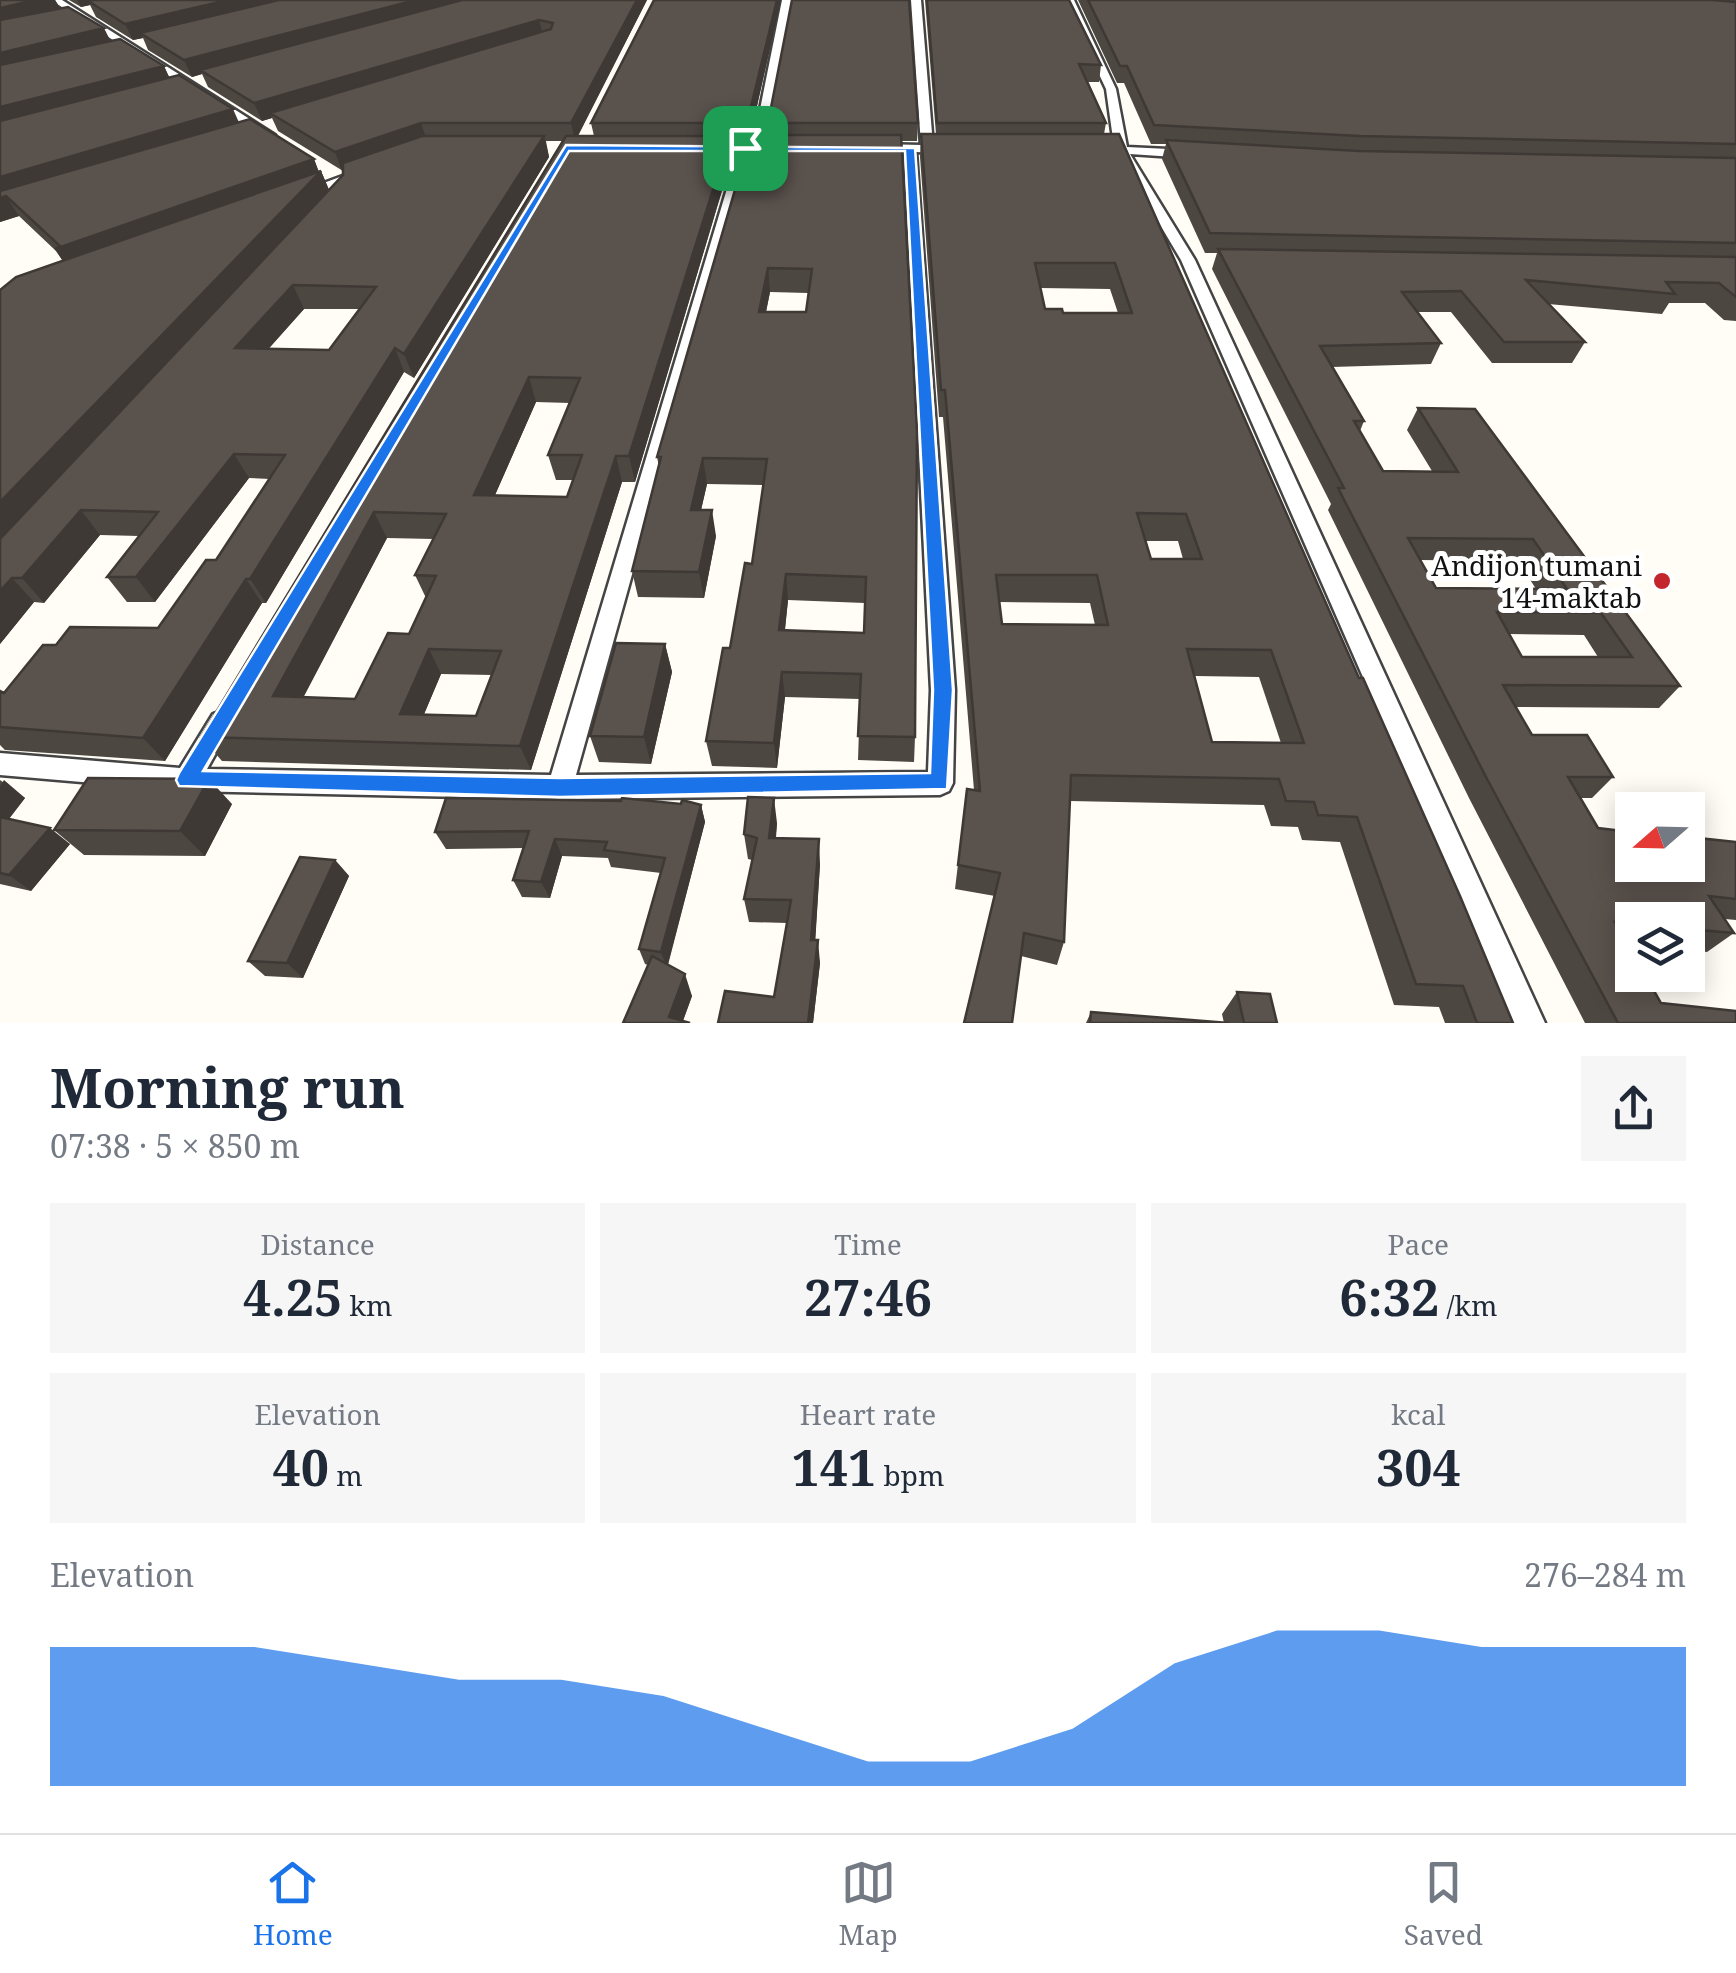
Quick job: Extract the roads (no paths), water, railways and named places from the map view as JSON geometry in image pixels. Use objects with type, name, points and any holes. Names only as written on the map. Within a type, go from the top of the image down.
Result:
[{"type":"street","points":[[56,0],[276,139]]},
{"type":"street","points":[[560,787],[752,148],[786,0]]},
{"type":"street","points":[[0,764],[187,780],[560,787],[940,783],[943,690],[918,148],[916,0]]},
{"type":"street","points":[[1070,0],[1111,89],[1121,150],[1197,260],[1530,1023]]},
{"type":"street","points":[[63,18],[95,11]]},
{"type":"street","points":[[113,52],[151,42]]},
{"type":"street","points":[[173,90],[210,80]]},
{"type":"street","points":[[241,134],[277,124]]},
{"type":"street","points":[[690,148],[796,148]]},
{"type":"street","points":[[872,148],[966,149]]},
{"type":"street","points":[[1082,149],[1202,154]]},
{"type":"street","points":[[286,200],[375,168]]},
{"type":"street","points":[[324,170],[340,180],[344,191],[331,206]]},
{"type":"street","points":[[187,780],[228,711]]},
{"type":"place","name":"Andijon tumani 14-maktab","points":[[1662,581]]}]
